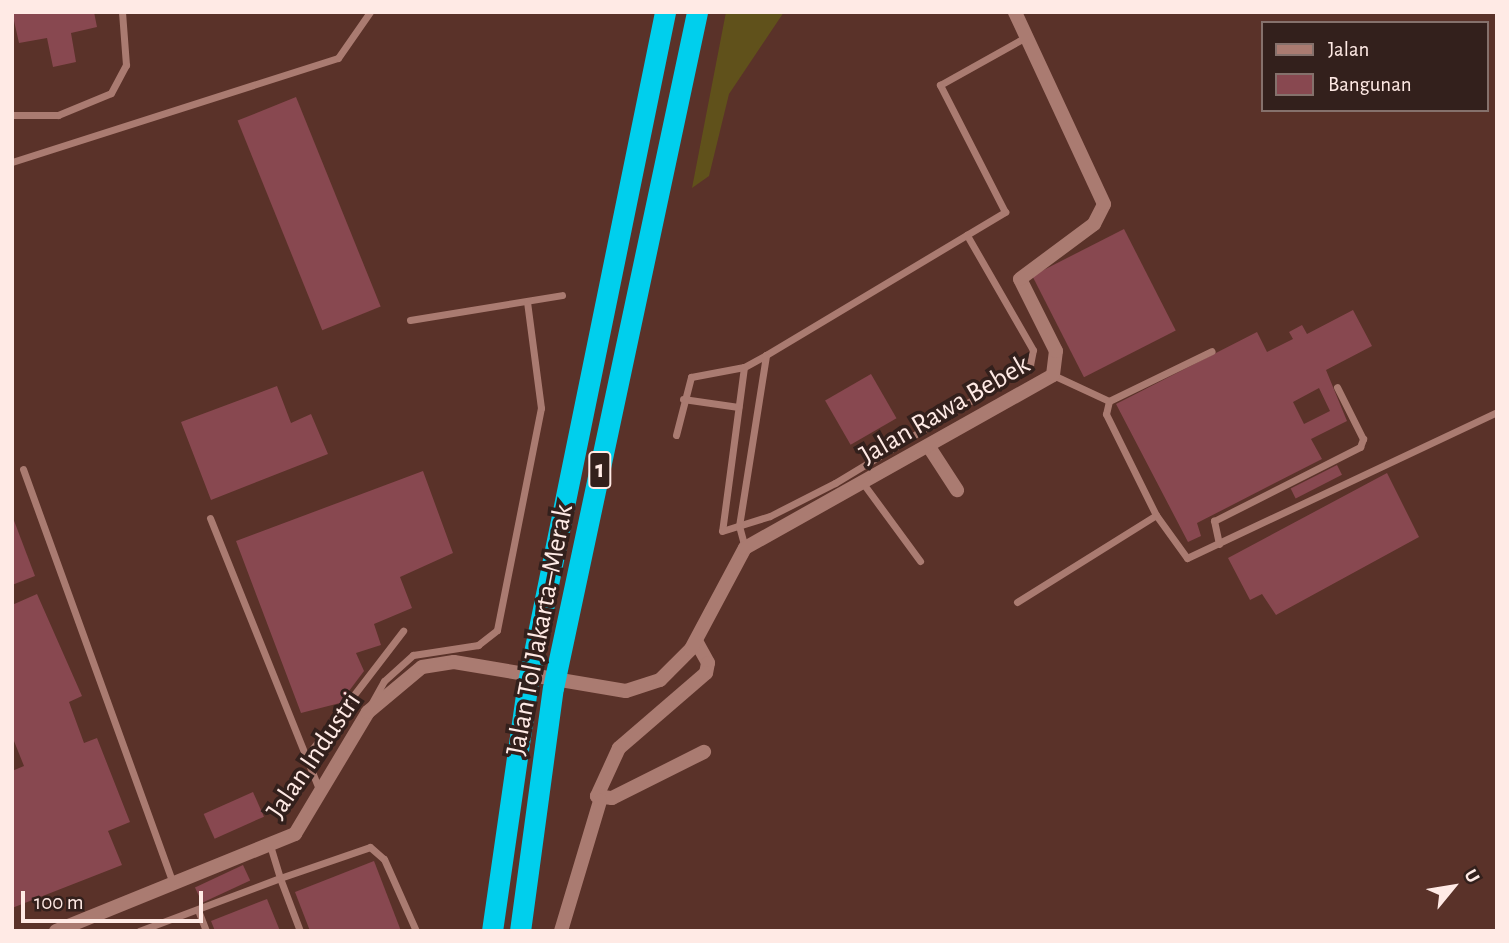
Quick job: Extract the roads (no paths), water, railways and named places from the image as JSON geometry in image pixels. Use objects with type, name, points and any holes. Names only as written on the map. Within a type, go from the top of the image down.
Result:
[{"type":"highway","name":"Jalan Tol Jakarta–Merak","points":[[492,931],[528,682],[665,12]]},
{"type":"highway","name":"Jalan Tol Jakarta–Merak","points":[[520,931],[553,688],[697,12]]},
{"type":"street","name":"Jalan Rawa Bebek","points":[[745,548],[930,450],[1053,375],[1056,351],[1020,279],[1094,224],[1104,204],[1015,12]]},
{"type":"street","points":[[930,450],[957,489]]},
{"type":"street","points":[[561,931],[600,801],[601,783],[619,748],[706,673],[708,663],[696,641],[745,548]]},
{"type":"street","name":"Jalan Industri","points":[[56,931],[295,834],[368,712],[422,667],[454,662],[626,691],[660,680],[696,641]]},
{"type":"street","points":[[600,801],[704,752]]},
{"type":"lane","points":[[12,115],[58,115],[111,93],[126,65],[122,12]]},
{"type":"lane","points":[[12,162],[338,58],[370,12]]},
{"type":"lane","points":[[676,435],[691,376],[744,367],[967,235],[1005,209],[940,85],[1026,37]]},
{"type":"lane","points":[[744,367],[720,528],[739,526],[835,483],[1030,365],[1032,351],[967,235]]},
{"type":"lane","points":[[410,320],[562,295]]},
{"type":"lane","points":[[368,712],[384,681],[413,656],[478,645],[497,630],[541,408],[527,302]]},
{"type":"lane","points":[[1109,401],[1212,351]]},
{"type":"lane","points":[[745,548],[739,526],[765,355]]},
{"type":"lane","points":[[1053,375],[1109,401]]},
{"type":"lane","points":[[1219,544],[1214,521],[1360,447],[1363,439],[1337,387]]},
{"type":"lane","points":[[683,399],[738,407]]},
{"type":"lane","points":[[1109,401],[1106,414],[1156,515],[1183,557],[1219,544],[1497,412]]},
{"type":"lane","points":[[23,469],[173,885]]},
{"type":"lane","points":[[864,486],[920,561]]},
{"type":"lane","points":[[1017,602],[1156,515]]},
{"type":"lane","points":[[210,518],[320,792]]},
{"type":"lane","points":[[307,756],[403,631]]},
{"type":"lane","points":[[270,846],[300,931]]},
{"type":"lane","points":[[139,931],[280,878],[376,848],[416,931]]},
{"type":"lane","points":[[198,910],[206,931]]}]
